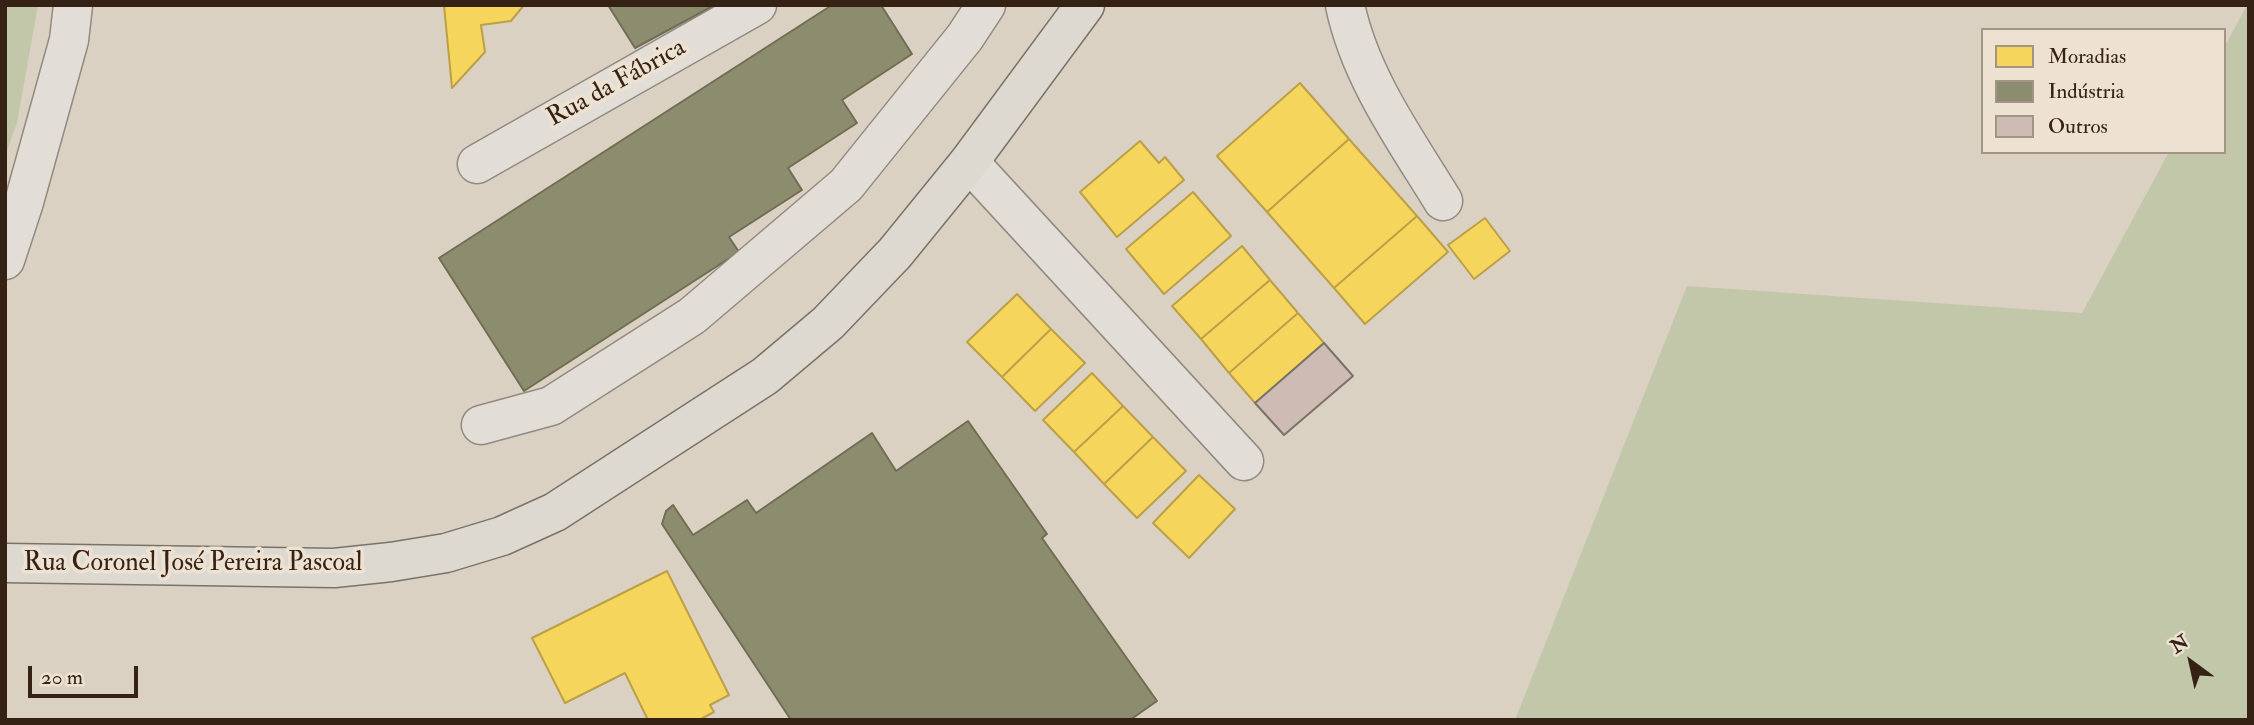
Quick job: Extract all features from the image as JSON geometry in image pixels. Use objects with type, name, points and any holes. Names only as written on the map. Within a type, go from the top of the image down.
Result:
[{"type":"main road","name":"Rua Coronel José Pereira Pascoal","points":[[5,563],[334,568],[446,553],[502,536],[555,512],[765,376],[828,323],[895,253],[969,162],[1085,5]]},
{"type":"street","points":[[5,260],[69,40],[73,5]]},
{"type":"street","name":"Rua da Fábrica","points":[[477,164],[757,5]]},
{"type":"street","points":[[481,425],[551,406],[692,316],[846,185],[965,37],[986,5]]},
{"type":"street","points":[[1345,5],[1351,34],[1381,101],[1443,201]]},
{"type":"street","points":[[969,162],[1244,461]]},
{"type":"green space","points":[[5,5],[38,5],[17,123],[5,156]]},
{"type":"green space","points":[[2247,5],[2249,720],[1515,720],[1687,286],[2082,313],[2168,154],[2226,154],[2226,44]]},
{"type":"building: Moradias","points":[[444,5],[524,5],[511,21],[481,25],[485,52],[452,88]]},
{"type":"building: Moradias","points":[[1300,83],[1349,139],[1267,212],[1217,156]]},
{"type":"building: Moradias","points":[[1349,139],[1417,216],[1334,288],[1267,212]]},
{"type":"building: Moradias","points":[[1140,141],[1159,163],[1165,157],[1184,180],[1117,237],[1080,192]]},
{"type":"building: Moradias","points":[[1193,192],[1231,236],[1164,294],[1126,249]]},
{"type":"building: Moradias","points":[[1417,216],[1448,252],[1365,324],[1334,288]]},
{"type":"building: Moradias","points":[[1485,218],[1510,251],[1474,279],[1448,245]]},
{"type":"building: Moradias","points":[[1242,246],[1270,280],[1201,339],[1172,306]]},
{"type":"building: Moradias","points":[[1270,280],[1298,313],[1229,373],[1201,339]]},
{"type":"building: Moradias","points":[[1017,294],[1051,329],[1002,377],[967,342]]},
{"type":"building: Moradias","points":[[1298,313],[1324,343],[1255,403],[1229,373]]},
{"type":"building: Moradias","points":[[1051,329],[1085,363],[1035,411],[1002,377]]},
{"type":"building: Moradias","points":[[1092,373],[1123,406],[1074,452],[1043,420]]},
{"type":"building: Moradias","points":[[1123,406],[1153,437],[1104,484],[1074,452]]},
{"type":"building: Moradias","points":[[1153,437],[1186,471],[1137,518],[1104,484]]},
{"type":"building: Moradias","points":[[1199,475],[1235,509],[1189,558],[1153,523]]},
{"type":"building: Moradias","points":[[667,571],[729,695],[710,705],[714,712],[699,720],[648,720],[625,673],[565,703],[532,638]]},
{"type":"building: Indústria","points":[[608,5],[715,5],[635,48]]},
{"type":"building: Indústria","points":[[832,5],[881,5],[912,54],[842,100],[857,123],[788,168],[802,190],[729,237],[739,252],[524,391],[439,258]]},
{"type":"building: Indústria","points":[[968,421],[1047,534],[1042,538],[1157,701],[1130,720],[791,720],[662,524],[666,511],[673,505],[693,535],[747,500],[756,513],[872,433],[896,471]]},
{"type":"building: Outros","points":[[1324,343],[1353,376],[1284,435],[1255,403]]}]
